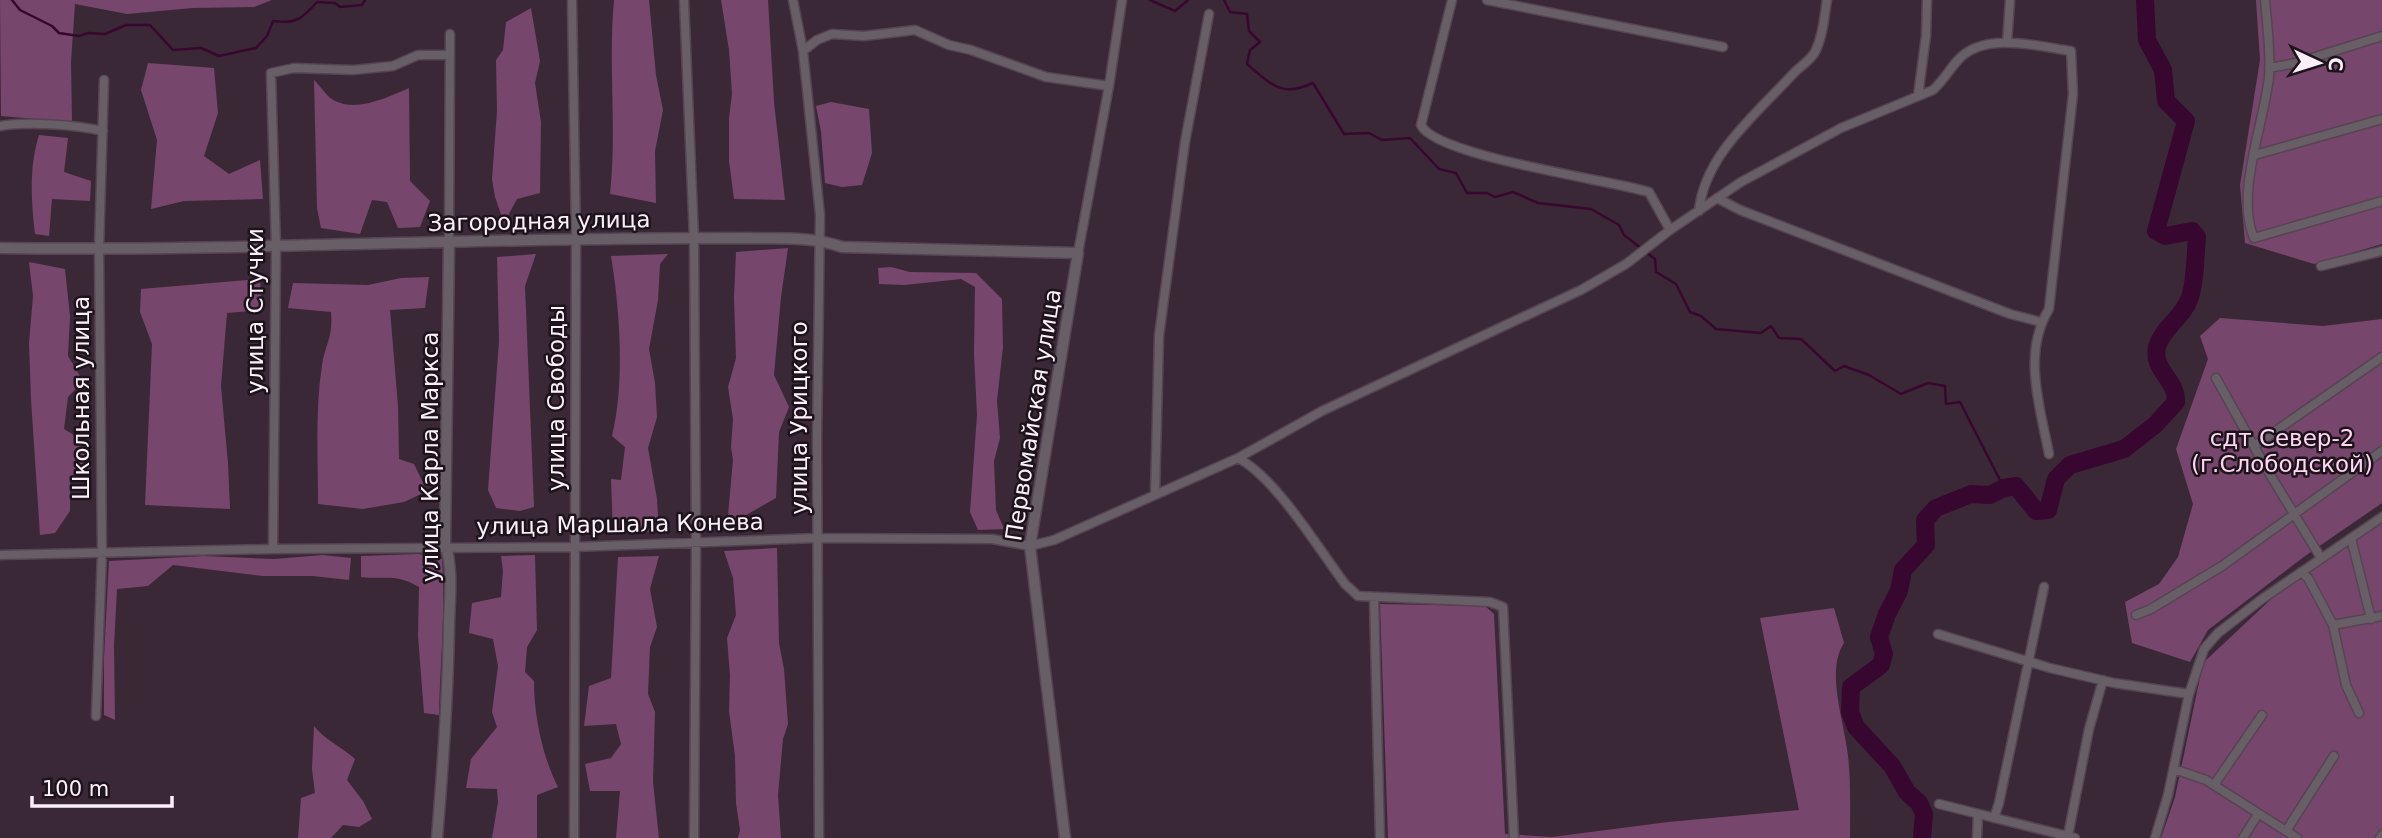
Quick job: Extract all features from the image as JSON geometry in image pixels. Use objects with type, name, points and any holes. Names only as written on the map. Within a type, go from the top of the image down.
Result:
[{"type":"street","name":"улица Свободы","points":[[572,0],[576,239],[574,838]]},
{"type":"street","points":[[684,0],[694,238],[694,838]]},
{"type":"street","name":"улица Урицкого","points":[[793,0],[803,51],[820,215],[817,538],[819,838]]},
{"type":"street","name":"Первомайская улица","points":[[1065,838],[1030,547],[1077,253],[1109,86],[1122,0]]},
{"type":"street","points":[[1452,0],[1422,129],[1433,137],[1465,150],[1500,160],[1649,192],[1671,230]]},
{"type":"street","points":[[1487,0],[1518,2],[1606,24],[1723,47]]},
{"type":"street","points":[[1699,211],[1703,185],[1720,156],[1797,70],[1813,56],[1822,35],[1828,0]]},
{"type":"street","points":[[1918,96],[1926,36],[1927,0]]},
{"type":"street","points":[[2007,43],[2010,0]]},
{"type":"street","points":[[2265,0],[2269,68],[2250,174],[2248,209],[2249,225],[2254,238],[2382,201]]},
{"type":"street","points":[[1156,495],[1159,336],[1185,142],[1209,14]]},
{"type":"street","points":[[803,51],[817,40],[832,34],[864,36],[915,30],[949,45],[971,50],[1046,77],[1109,86]]},
{"type":"street","name":"улица Карла Маркса","points":[[437,838],[449,640],[450,563],[445,543],[450,34]]},
{"type":"street","points":[[2269,68],[2382,36]]},
{"type":"street","points":[[1030,547],[1054,540],[1238,458],[1322,411],[1581,290],[1626,264],[1741,182],[1841,128],[1933,90],[1968,51],[2007,43],[2071,51],[2073,94],[2049,309],[2041,322],[2034,355],[2034,370],[2049,454]]},
{"type":"street","name":"улица Стучки","points":[[273,549],[276,247],[271,73],[295,68],[353,70],[393,66],[418,55],[450,55]]},
{"type":"street","name":"Школьная улица","points":[[96,716],[102,553],[99,249],[104,80]]},
{"type":"street","points":[[2255,155],[2382,119]]},
{"type":"street","points":[[0,126],[14,123],[87,127],[103,131]]},
{"type":"street","points":[[1717,198],[1740,210],[2010,314],[2041,322]]},
{"type":"street","name":"Загородная улица","points":[[0,248],[276,247],[343,243],[694,238],[820,239],[842,247],[1077,253]]},
{"type":"street","points":[[2320,266],[2382,250]]},
{"type":"street","points":[[2255,446],[2382,357]]},
{"type":"street","points":[[2216,377],[2321,558]]},
{"type":"street","points":[[2137,615],[2222,566],[2382,451]]},
{"type":"street","points":[[1238,458],[1252,465],[1268,480],[1345,584],[1358,596],[1490,603],[1503,607],[1514,838]]},
{"type":"street","points":[[2155,838],[2174,769],[2189,694],[2204,649],[2218,633],[2382,517]]},
{"type":"street","name":"улица Маршала Конева","points":[[0,555],[273,549],[574,547],[817,538],[992,539],[1030,547]]},
{"type":"street","points":[[2351,538],[2371,619]]},
{"type":"street","points":[[2301,572],[2308,578],[2333,625],[2346,685],[2359,713]]},
{"type":"street","points":[[1994,818],[2000,803],[2044,587]]},
{"type":"street","points":[[1374,598],[1380,838]]},
{"type":"street","points":[[2333,625],[2382,617]]},
{"type":"street","points":[[1938,634],[2029,662],[2103,680],[2189,694]]},
{"type":"street","points":[[1939,804],[2071,837],[2089,729],[2103,680]]},
{"type":"street","points":[[2214,785],[2263,715]]},
{"type":"street","points":[[2286,831],[2334,756]]},
{"type":"street","points":[[2174,769],[2206,780],[2297,838]]},
{"type":"street","points":[[1977,838],[1978,814]]},
{"type":"street","points":[[2243,838],[2258,814]]},
{"type":"green space","points":[[0,0],[272,0],[254,7],[193,8],[127,14],[75,4],[71,62],[72,122],[1,116]]},
{"type":"green space","points":[[614,0],[649,0],[656,75],[663,110],[655,151],[656,203],[610,194]]},
{"type":"green space","points":[[721,0],[768,0],[774,102],[785,200],[734,199],[729,161],[732,94],[729,50]]},
{"type":"green space","points":[[2256,0],[2382,0],[2382,244],[2314,264],[2245,243],[2240,185],[2260,60]]},
{"type":"green space","points":[[531,8],[540,61],[535,83],[541,122],[540,193],[517,199],[504,223],[492,179],[497,111],[496,60],[503,50],[506,22]]},
{"type":"green space","points":[[148,63],[214,68],[218,113],[204,156],[229,174],[260,160],[263,199],[184,201],[151,209],[157,140],[141,90]]},
{"type":"green space","points":[[314,80],[329,97],[348,105],[369,103],[409,88],[410,181],[430,201],[420,227],[398,228],[387,202],[372,200],[360,234],[321,228],[317,208]]},
{"type":"green space","points":[[831,102],[869,109],[872,153],[862,185],[842,187],[825,183],[816,106]]},
{"type":"green space","points":[[39,135],[68,138],[64,172],[91,181],[90,201],[52,199],[49,236],[35,234],[32,172]]},
{"type":"green space","points":[[788,248],[774,375],[789,407],[779,432],[776,498],[727,526],[733,460],[733,419],[728,387],[736,358],[736,252]]},
{"type":"green space","points":[[536,254],[525,286],[534,507],[520,511],[496,508],[488,490],[499,341],[497,257]]},
{"type":"green space","points":[[668,254],[660,264],[658,300],[649,349],[657,417],[648,448],[657,499],[659,532],[613,533],[611,479],[621,480],[625,447],[612,436],[619,393],[620,346],[611,256]]},
{"type":"green space","points":[[29,262],[65,269],[70,316],[68,356],[83,381],[68,397],[64,429],[87,443],[90,474],[70,482],[70,511],[55,533],[40,535],[31,399],[29,343],[33,296]]},
{"type":"green space","points":[[891,267],[910,272],[976,273],[1002,299],[1003,347],[997,401],[1000,438],[994,461],[996,510],[1004,529],[978,530],[970,512],[977,415],[975,287],[961,279],[905,285],[879,284],[878,268]]},
{"type":"green space","points":[[429,277],[425,308],[390,310],[398,406],[399,459],[414,464],[427,491],[404,502],[363,509],[318,504],[318,400],[322,365],[331,328],[331,312],[288,308],[293,283],[368,285],[401,278]]},
{"type":"green space","points":[[260,279],[262,310],[227,313],[221,386],[230,509],[145,505],[152,344],[140,312],[141,289]]},
{"type":"green space","name":"сдт Север-2 (г.Слободской)","points":[[2220,318],[2323,326],[2382,319],[2382,503],[2305,556],[2208,630],[2190,662],[2132,643],[2125,602],[2159,584],[2178,557],[2193,504],[2176,449],[2208,359],[2200,336]]},
{"type":"green space","points":[[2382,511],[2382,838],[2161,838],[2175,797],[2203,663],[2316,557]]},
{"type":"green space","points":[[777,548],[779,643],[788,724],[783,739],[778,795],[781,838],[738,838],[740,830],[729,711],[727,638],[736,615],[733,578],[724,551]]},
{"type":"green space","points":[[419,554],[442,559],[443,618],[439,715],[424,713],[418,636],[419,587],[397,578],[361,577],[361,556]]},
{"type":"green space","points":[[323,555],[351,558],[349,580],[313,576],[263,576],[173,565],[148,586],[117,589],[114,645],[115,720],[104,715],[109,561],[204,556],[274,559]]},
{"type":"green space","points":[[535,555],[537,630],[527,647],[525,672],[534,681],[540,735],[558,787],[537,795],[537,838],[492,838],[498,802],[497,789],[466,788],[471,759],[497,727],[492,712],[498,666],[493,639],[469,633],[472,603],[501,597],[501,556]]},
{"type":"green space","points":[[659,556],[650,589],[657,627],[650,647],[648,694],[655,712],[653,782],[659,838],[616,838],[620,791],[590,791],[585,764],[611,758],[621,744],[616,724],[584,726],[589,686],[611,678],[618,557]]},
{"type":"green space","points":[[1380,604],[1485,606],[1494,614],[1505,834],[1552,837],[1668,822],[1799,810],[1760,618],[1834,608],[1844,643],[1836,668],[1836,683],[1849,766],[1850,838],[1388,838]]},
{"type":"green space","points":[[314,726],[355,759],[347,780],[363,801],[372,819],[359,827],[343,825],[331,838],[298,838],[301,798],[315,793],[312,769]]},
{"type":"waterway","points":[[12,0],[20,10],[52,26],[59,33],[79,36],[88,33],[105,34],[126,25],[150,25],[173,50],[201,48],[219,56],[256,48],[267,36],[273,21],[287,22],[298,19],[317,2],[335,3],[340,7],[362,5],[365,0]]},
{"type":"waterway","points":[[1150,0],[1175,11],[1188,0]]},
{"type":"waterway","points":[[1224,0],[1230,12],[1247,14],[1249,31],[1260,42],[1250,50],[1247,64],[1277,87],[1293,89],[1313,83],[1344,134],[1369,133],[1382,140],[1410,138],[1439,169],[1456,173],[1467,193],[1487,193],[1495,197],[1513,192],[1538,203],[1591,209],[1619,225],[1624,235],[1655,259],[1656,272],[1676,284],[1690,312],[1701,316],[1716,329],[1761,333],[1771,326],[1779,338],[1801,339],[1835,371],[1844,366],[1869,375],[1901,394],[1928,383],[1945,386],[1946,404],[1960,402],[2004,488]]},
{"type":"waterway","points":[[1922,838],[1924,814],[1919,803],[1907,792],[1892,766],[1856,727],[1850,712],[1851,687],[1881,665],[1884,654],[1879,637],[1899,591],[1903,570],[1926,545],[1925,520],[1936,508],[1971,494],[1990,495],[2016,486],[2036,511],[2048,510],[2056,479],[2070,465],[2124,449],[2155,425],[2176,402],[2173,387],[2158,362],[2157,347],[2163,334],[2183,311],[2190,297],[2197,237],[2192,231],[2165,236],[2156,231],[2186,121],[2166,101],[2163,70],[2147,40],[2145,0]]}]
